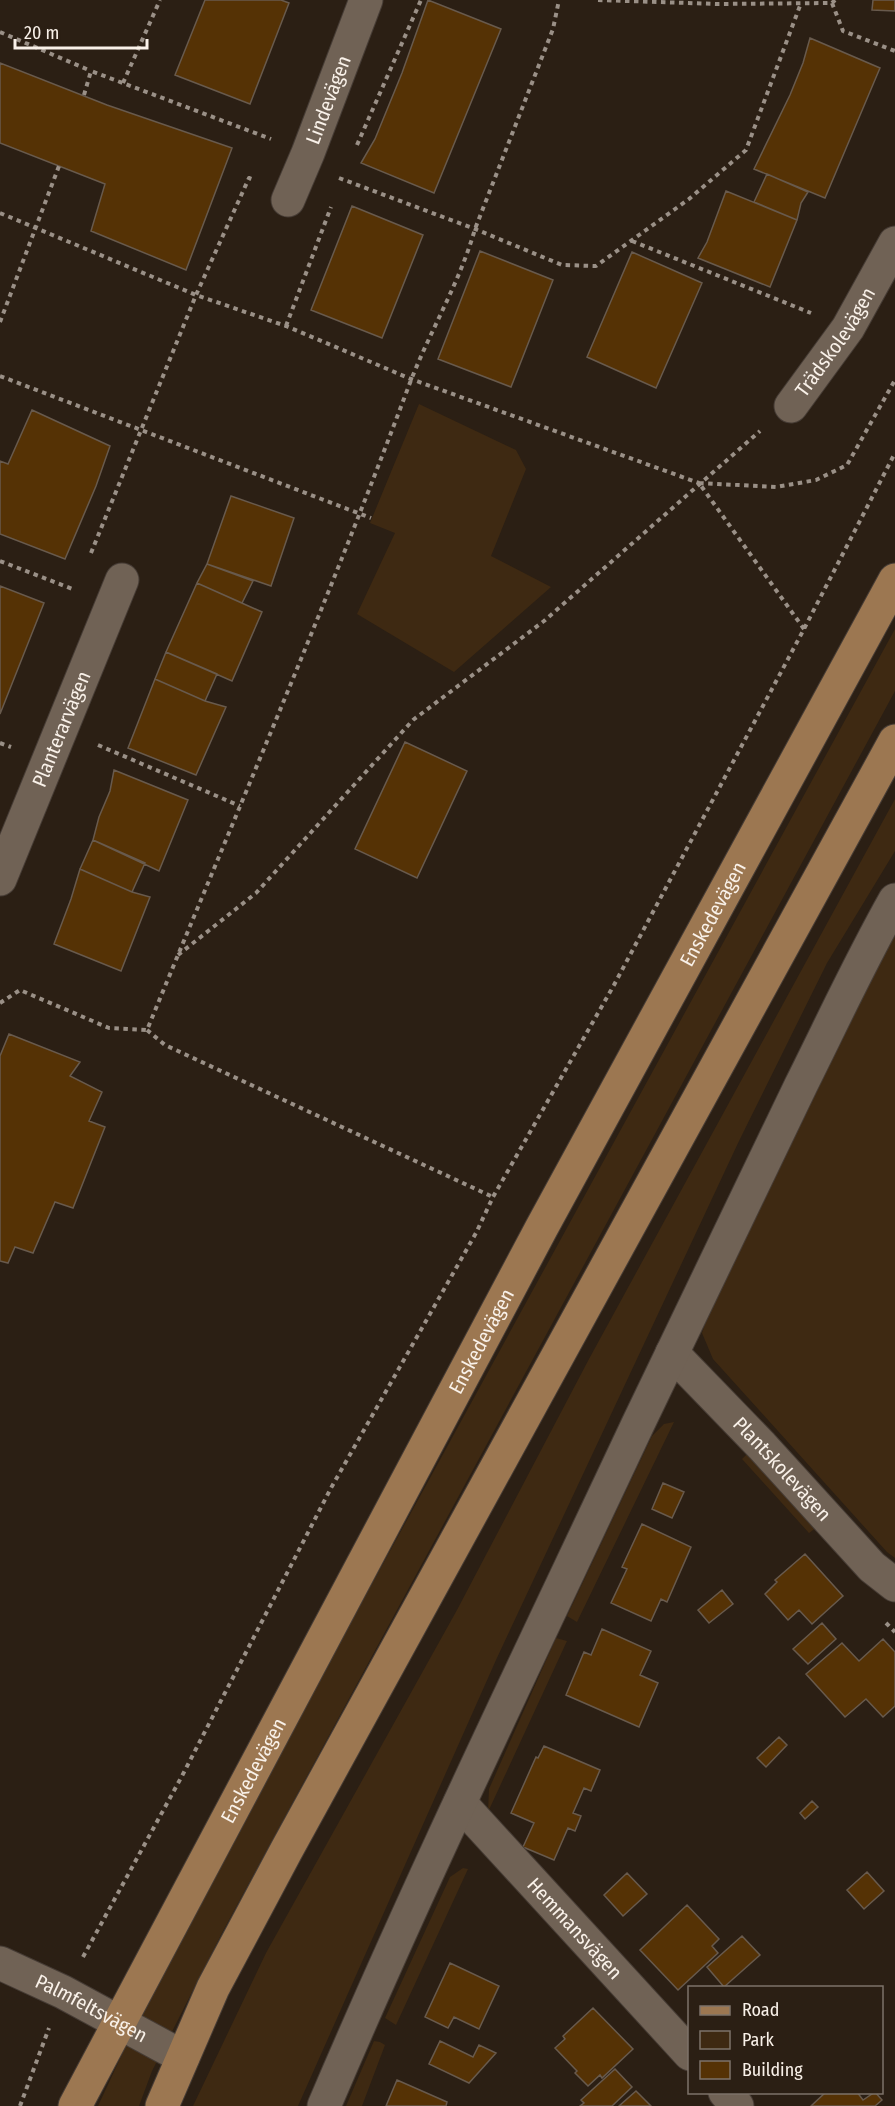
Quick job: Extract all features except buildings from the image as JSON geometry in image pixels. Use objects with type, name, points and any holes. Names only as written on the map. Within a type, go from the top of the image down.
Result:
[{"type":"main road","name":"Enskedevägen","points":[[75,2106],[542,1227],[895,580]]},
{"type":"main road","points":[[162,2106],[213,1988],[285,1851],[895,741]]},
{"type":"street","name":"Lindevägen","points":[[298,176],[366,0]]},
{"type":"street","name":"Trädskolevägen","points":[[791,406],[848,328],[895,243]]},
{"type":"street","name":"Planterarvägen","points":[[0,879],[117,592]]},
{"type":"street","points":[[324,2106],[460,1803],[672,1353],[793,1102],[895,900]]},
{"type":"street","name":"Plantskolevägen","points":[[672,1353],[762,1446],[872,1567],[895,1585]]},
{"type":"street","name":"Hemmansvägen","points":[[460,1803],[688,2052]]},
{"type":"street","name":"Palmfeltsvägen","points":[[0,1963],[63,1992],[183,2057]]},
{"type":"street","points":[[727,2094],[737,2106]]},
{"type":"path","points":[[123,83],[160,0]]},
{"type":"path","points":[[356,147],[421,0]]},
{"type":"path","points":[[147,1030],[361,515],[411,379],[467,259],[475,229],[553,29],[559,0]]},
{"type":"path","points":[[598,0],[801,3],[833,1],[843,31],[895,51]]},
{"type":"path","points":[[88,561],[196,295],[249,178],[298,176],[342,179],[475,229],[562,265],[596,266],[689,199],[746,150],[801,3]]},
{"type":"path","points":[[0,32],[123,83],[298,176]]},
{"type":"path","points":[[84,95],[91,71]]},
{"type":"path","points":[[0,322],[59,166]]},
{"type":"path","points":[[338,189],[346,168]]},
{"type":"path","points":[[286,326],[334,198]]},
{"type":"path","points":[[0,213],[196,295],[286,326],[411,379],[699,483],[776,487],[816,480],[847,465],[895,380]]},
{"type":"path","points":[[631,241],[848,328]]},
{"type":"path","points":[[0,376],[371,518]]},
{"type":"path","points":[[178,955],[256,893],[413,720],[544,621],[743,444],[791,406]]},
{"type":"path","points":[[20,2106],[63,1992],[182,1776],[331,1488],[614,985],[895,453]]},
{"type":"path","points":[[699,483],[804,629]]},
{"type":"path","points":[[0,561],[76,590],[117,592]]},
{"type":"path","points":[[76,590],[80,580]]},
{"type":"path","points":[[62,730],[240,806]]},
{"type":"path","points":[[0,1002],[20,990],[109,1028],[147,1030],[165,1045],[493,1197]]},
{"type":"green space","points":[[419,404],[516,450],[526,469],[491,556],[551,587],[454,672],[357,614],[395,533],[370,523]]},
{"type":"green space","points":[[895,629],[895,691],[223,1931],[152,2071],[139,2106],[98,2106],[166,1960]]},
{"type":"green space","points":[[895,799],[895,851],[827,963],[739,1141],[496,1660],[298,2106],[193,2106],[266,1953],[457,1610],[589,1359]]},
{"type":"green space","points":[[895,935],[895,1558],[887,1552],[713,1359],[702,1333],[716,1292],[880,960]]},
{"type":"green space","points":[[674,1422],[577,1622],[567,1616],[652,1436],[664,1424]]},
{"type":"green space","points":[[747,1454],[817,1527],[809,1533],[742,1459]]},
{"type":"green space","points":[[556,1638],[567,1641],[488,1812],[489,1789]]},
{"type":"green space","points":[[463,1868],[468,1869],[396,2025],[385,2018],[450,1877]]},
{"type":"green space","points":[[374,2041],[385,2045],[362,2106],[346,2106]]}]
